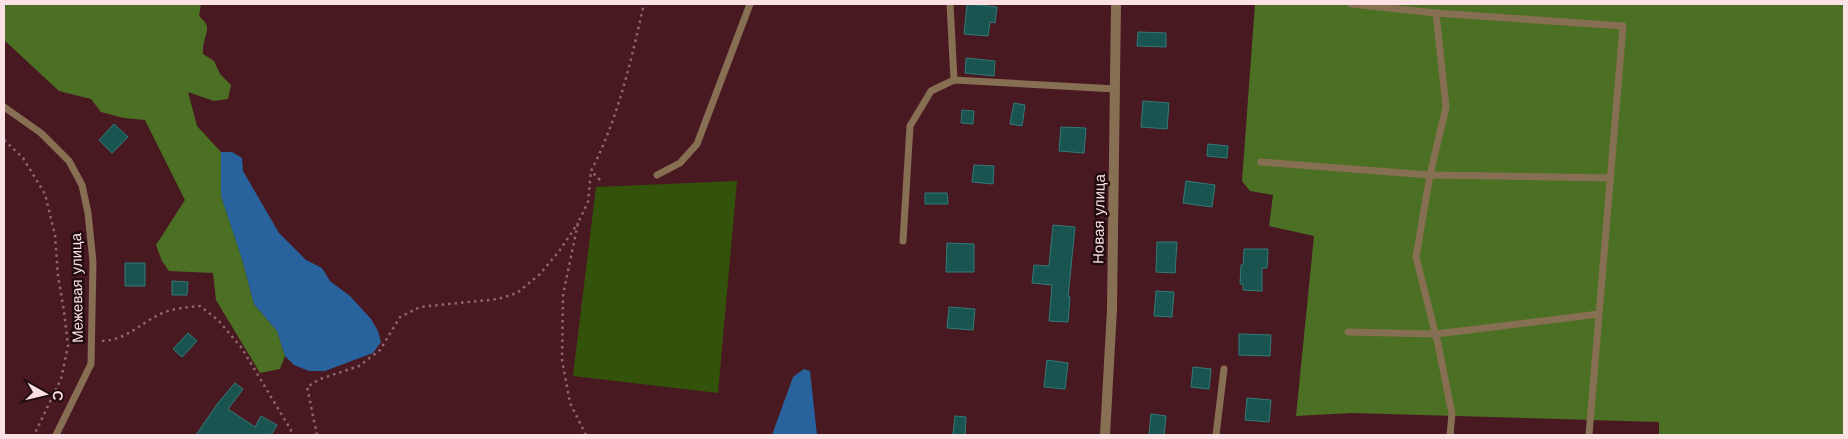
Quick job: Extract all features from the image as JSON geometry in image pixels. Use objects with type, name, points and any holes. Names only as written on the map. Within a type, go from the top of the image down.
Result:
[{"type":"street","name":"Новая улица","points":[[1105,435],[1112,309],[1116,4]]},
{"type":"lane","points":[[657,175],[680,163],[697,144],[750,4]]},
{"type":"lane","points":[[950,4],[954,80]]},
{"type":"lane","points":[[1351,4],[1436,13],[1623,26],[1589,435]]},
{"type":"lane","points":[[1436,13],[1446,107],[1430,175],[1416,257],[1436,334],[1452,414],[1450,435]]},
{"type":"lane","points":[[903,241],[910,126],[931,91],[954,80],[1116,90]]},
{"type":"lane","name":"Межевая улица","points":[[4,107],[41,133],[69,161],[82,185],[88,213],[93,262],[93,342],[91,364],[56,435]]},
{"type":"lane","points":[[1261,162],[1430,175],[1610,178]]},
{"type":"lane","points":[[1348,332],[1436,334],[1599,314]]},
{"type":"lane","points":[[1216,435],[1224,369]]},
{"type":"path","points":[[317,435],[307,387],[339,372],[358,366],[380,350],[400,318],[420,307],[498,299],[517,293],[540,274],[560,250],[578,223],[588,202],[591,171],[617,111],[644,4]]},
{"type":"path","points":[[4,140],[24,158],[45,194],[55,235],[58,276],[68,346],[61,379],[34,435]]},
{"type":"path","points":[[591,171],[600,180]]},
{"type":"path","points":[[578,223],[563,295],[562,360],[570,403],[586,435]]},
{"type":"path","points":[[93,342],[115,341],[164,312],[182,307],[200,306],[218,320],[241,347],[290,430],[290,435]]},
{"type":"green space","points":[[4,4],[201,4],[199,16],[207,26],[203,54],[214,61],[220,74],[231,85],[228,99],[214,101],[188,92],[197,126],[221,152],[221,196],[242,259],[254,304],[277,331],[285,356],[280,369],[260,373],[216,300],[213,273],[169,271],[162,261],[156,245],[185,200],[145,120],[124,118],[101,112],[91,99],[59,91],[4,40]]},
{"type":"green space","points":[[1255,4],[1844,4],[1844,435],[1659,435],[1659,422],[1352,413],[1296,416],[1314,236],[1269,226],[1273,195],[1250,191],[1242,181]]},
{"type":"green space","points":[[737,181],[718,393],[573,376],[596,187]]},
{"type":"water","points":[[221,152],[232,152],[242,158],[243,171],[279,233],[306,260],[322,268],[330,281],[350,296],[371,319],[378,331],[381,342],[373,353],[325,371],[309,371],[294,365],[285,356],[277,331],[254,304],[242,259],[221,196]]},
{"type":"water","points":[[804,369],[810,371],[817,435],[772,435],[793,377]]},
{"type":"building","points":[[967,4],[997,7],[995,23],[990,22],[988,36],[964,34]]},
{"type":"building","points":[[1138,32],[1166,33],[1166,47],[1137,46]]},
{"type":"building","points":[[966,58],[995,61],[994,76],[965,73]]},
{"type":"building","points":[[1143,101],[1169,103],[1167,129],[1141,127]]},
{"type":"building","points":[[1014,103],[1025,105],[1022,126],[1010,124]]},
{"type":"building","points":[[962,110],[974,111],[973,124],[961,123]]},
{"type":"building","points":[[114,124],[128,137],[112,153],[99,140]]},
{"type":"building","points":[[1061,127],[1086,128],[1084,153],[1059,151]]},
{"type":"building","points":[[1208,144],[1228,146],[1227,158],[1207,156]]},
{"type":"building","points":[[974,165],[994,166],[993,184],[972,182]]},
{"type":"building","points":[[1186,181],[1215,185],[1212,207],[1183,203]]},
{"type":"building","points":[[925,193],[947,193],[948,204],[925,204]]},
{"type":"building","points":[[1053,225],[1075,227],[1068,297],[1070,297],[1068,322],[1049,321],[1052,285],[1032,283],[1034,265],[1049,266]]},
{"type":"building","points":[[1157,242],[1177,242],[1175,273],[1156,272]]},
{"type":"building","points":[[947,243],[974,244],[974,272],[946,272]]},
{"type":"building","points":[[1244,249],[1268,249],[1267,268],[1262,268],[1262,291],[1243,290],[1243,284],[1240,284]]},
{"type":"building","points":[[125,263],[145,263],[145,286],[125,286]]},
{"type":"building","points":[[172,281],[188,282],[187,295],[172,295]]},
{"type":"building","points":[[1156,291],[1174,292],[1172,317],[1154,316]]},
{"type":"building","points":[[949,307],[975,309],[973,330],[947,328]]},
{"type":"building","points":[[188,333],[197,341],[182,357],[173,349]]},
{"type":"building","points":[[1239,334],[1271,335],[1270,356],[1239,355]]},
{"type":"building","points":[[1047,360],[1068,363],[1065,389],[1044,387]]},
{"type":"building","points":[[1193,367],[1211,369],[1209,389],[1191,387]]},
{"type":"building","points":[[235,383],[243,389],[228,409],[255,427],[261,416],[277,425],[271,435],[196,435],[218,403]]},
{"type":"building","points":[[1247,398],[1271,400],[1269,422],[1245,420]]},
{"type":"building","points":[[1151,414],[1166,416],[1164,435],[1149,435]]},
{"type":"building","points":[[955,416],[966,417],[965,435],[953,434]]}]
